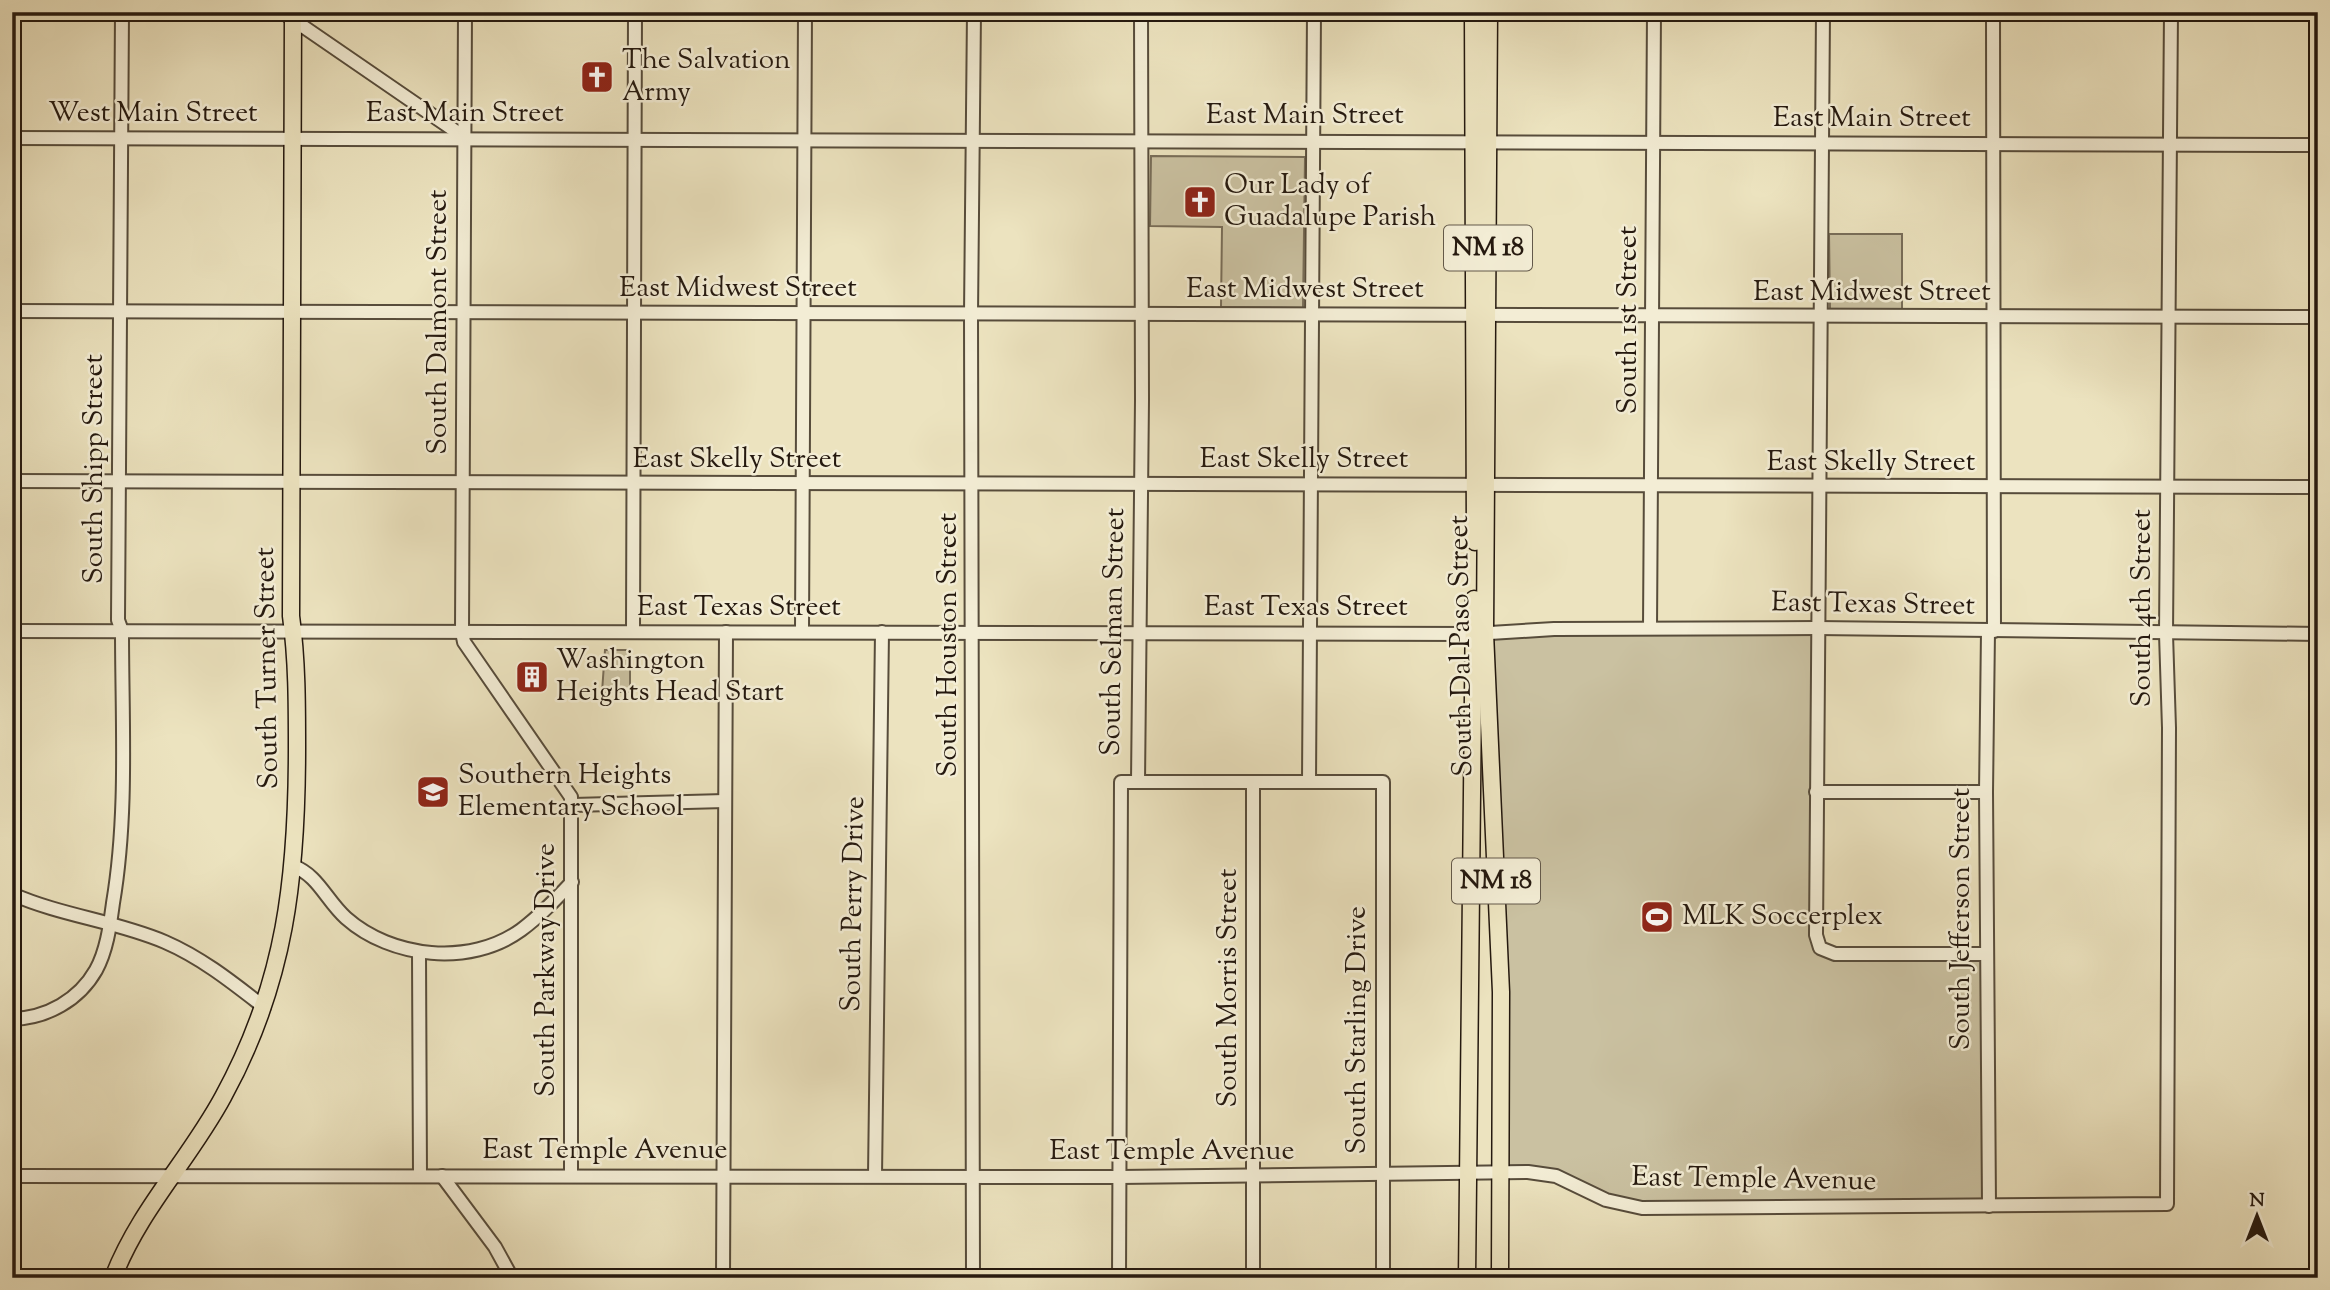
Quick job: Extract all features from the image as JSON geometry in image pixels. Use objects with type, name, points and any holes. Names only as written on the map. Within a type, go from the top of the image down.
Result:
[{"type":"main road","name":"South Dal Paso Street","points":[[1473,12],[1481,142]]},
{"type":"main road","name":"South Dal Paso Street","points":[[1467,1278],[1479,633],[1481,142],[1489,12]]},
{"type":"main road","name":"South Turner Street","points":[[113,1278],[148,1207],[223,1097],[264,1007],[285,926],[293,866],[297,766],[297,648],[293,630],[291,481],[293,139],[289,15]]},
{"type":"main road","name":"South Dal Paso Street","points":[[1479,633],[1501,979],[1500,1278]]},
{"type":"street","name":"South Shipp Street","points":[[12,1019],[37,1016],[77,994],[96,969],[110,925],[121,859],[122,631],[118,620],[118,480],[122,12]]},
{"type":"street","name":"South Dalmont Street","points":[[462,632],[465,12]]},
{"type":"street","points":[[633,632],[635,12]]},
{"type":"street","points":[[802,632],[805,12]]},
{"type":"street","name":"South Houston Street","points":[[973,1278],[974,633],[971,314],[974,12]]},
{"type":"street","name":"South Selman Street","points":[[1119,1278],[1121,782],[1138,782],[1143,140],[1141,12]]},
{"type":"street","points":[[1138,782],[1309,782],[1314,12]]},
{"type":"street","name":"South 1st Street","points":[[1650,628],[1654,12]]},
{"type":"street","points":[[1823,12],[1816,935],[1821,948],[1835,954],[1987,954]]},
{"type":"street","name":"South Jefferson Street","points":[[1989,1206],[1986,792],[1993,488],[1993,12]]},
{"type":"street","name":"South 4th Street","points":[[2167,1205],[2167,317],[2172,144],[2171,12]]},
{"type":"street","points":[[289,15],[464,137]]},
{"type":"street","name":"East Main Street","points":[[293,139],[464,137],[2318,145]]},
{"type":"street","name":"West Main Street","points":[[12,138],[293,139]]},
{"type":"street","name":"East Midwest Street","points":[[12,311],[2318,317]]},
{"type":"street","name":"East Skelly Street","points":[[12,481],[2318,487]]},
{"type":"street","name":"East Texas Street","points":[[12,631],[1479,633],[1650,628],[1817,628],[2318,634]]},
{"type":"street","name":"South Parkway Drive","points":[[462,632],[464,642],[569,792],[573,804],[571,1175]]},
{"type":"street","points":[[723,1278],[726,632]]},
{"type":"street","name":"South Perry Drive","points":[[876,1176],[881,632]]},
{"type":"street","name":"South Morris Street","points":[[1253,782],[1253,1278]]},
{"type":"street","name":"South Starling Drive","points":[[1309,782],[1383,782],[1383,1278]]},
{"type":"street","points":[[1816,792],[1986,792]]},
{"type":"street","points":[[573,804],[725,802]]},
{"type":"street","points":[[293,866],[309,872],[337,909],[362,929],[395,946],[419,953],[463,951],[497,942],[519,931],[572,882]]},
{"type":"street","points":[[12,894],[39,906],[164,942],[193,956],[264,1007]]},
{"type":"street","points":[[419,953],[420,1175]]},
{"type":"street","name":"East Temple Avenue","points":[[12,1176],[1119,1177],[1500,1172],[1556,1176],[1606,1200],[1643,1208],[2167,1205]]},
{"type":"street","points":[[442,1175],[495,1247],[512,1278]]},
{"type":"shaded area","points":[[1151,156],[1305,157],[1303,308],[1221,307],[1222,227],[1150,226]]},
{"type":"shaded area","points":[[1829,234],[1902,234],[1902,310],[1830,309]]},
{"type":"shaded area","name":"MLK Soccerplex","points":[[1817,628],[1821,948],[1982,955],[1983,1207],[1642,1208],[1568,1181],[1500,1172],[1485,633]]},
{"type":"shaded area","points":[[605,650],[630,650],[630,692],[602,692]]},
{"type":"place","name":"The Salvation Army","points":[[597,77]]},
{"type":"place","name":"Our Lady of Guadalupe Parish","points":[[1200,202]]},
{"type":"place","name":"Washington Heights Head Start","points":[[532,677]]},
{"type":"place","name":"Southern Heights Elementary School","points":[[433,792]]},
{"type":"place","name":"MLK Soccerplex","points":[[1657,917]]}]
